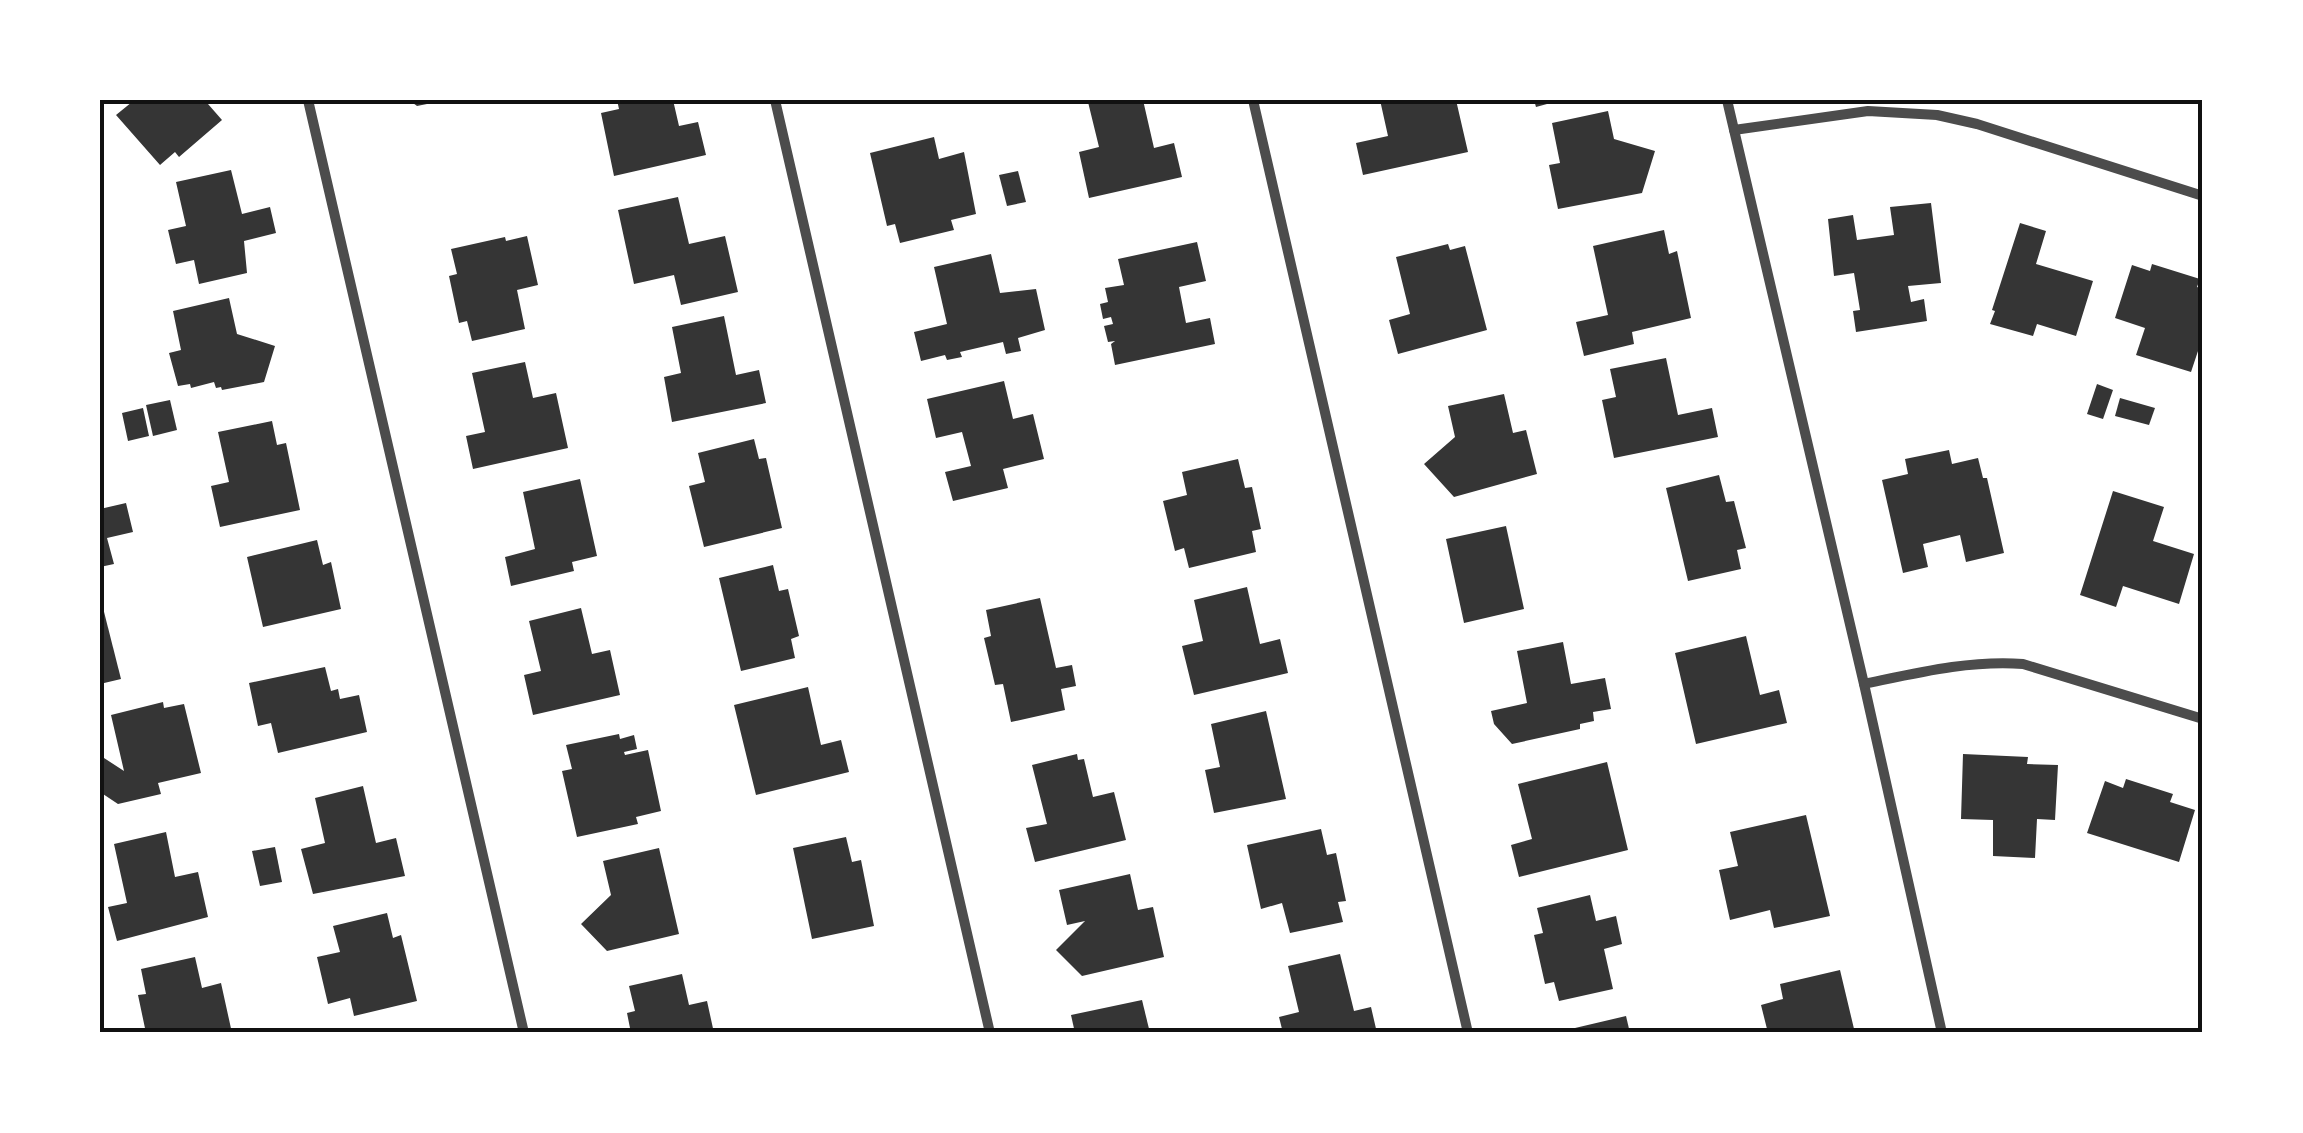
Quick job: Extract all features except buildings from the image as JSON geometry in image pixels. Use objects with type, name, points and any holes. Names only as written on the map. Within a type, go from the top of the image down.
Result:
[{"type":"street","points":[[308,100],[524,1033]]},
{"type":"street","points":[[775,100],[990,1033]]},
{"type":"street","points":[[1253,100],[1468,1033]]},
{"type":"street","points":[[1727,100],[1942,1033]]},
{"type":"street","points":[[1734,130],[1868,111],[1937,116],[1977,124],[2203,196]]},
{"type":"street","points":[[1864,684],[1955,666],[2023,664],[2203,719]]}]
